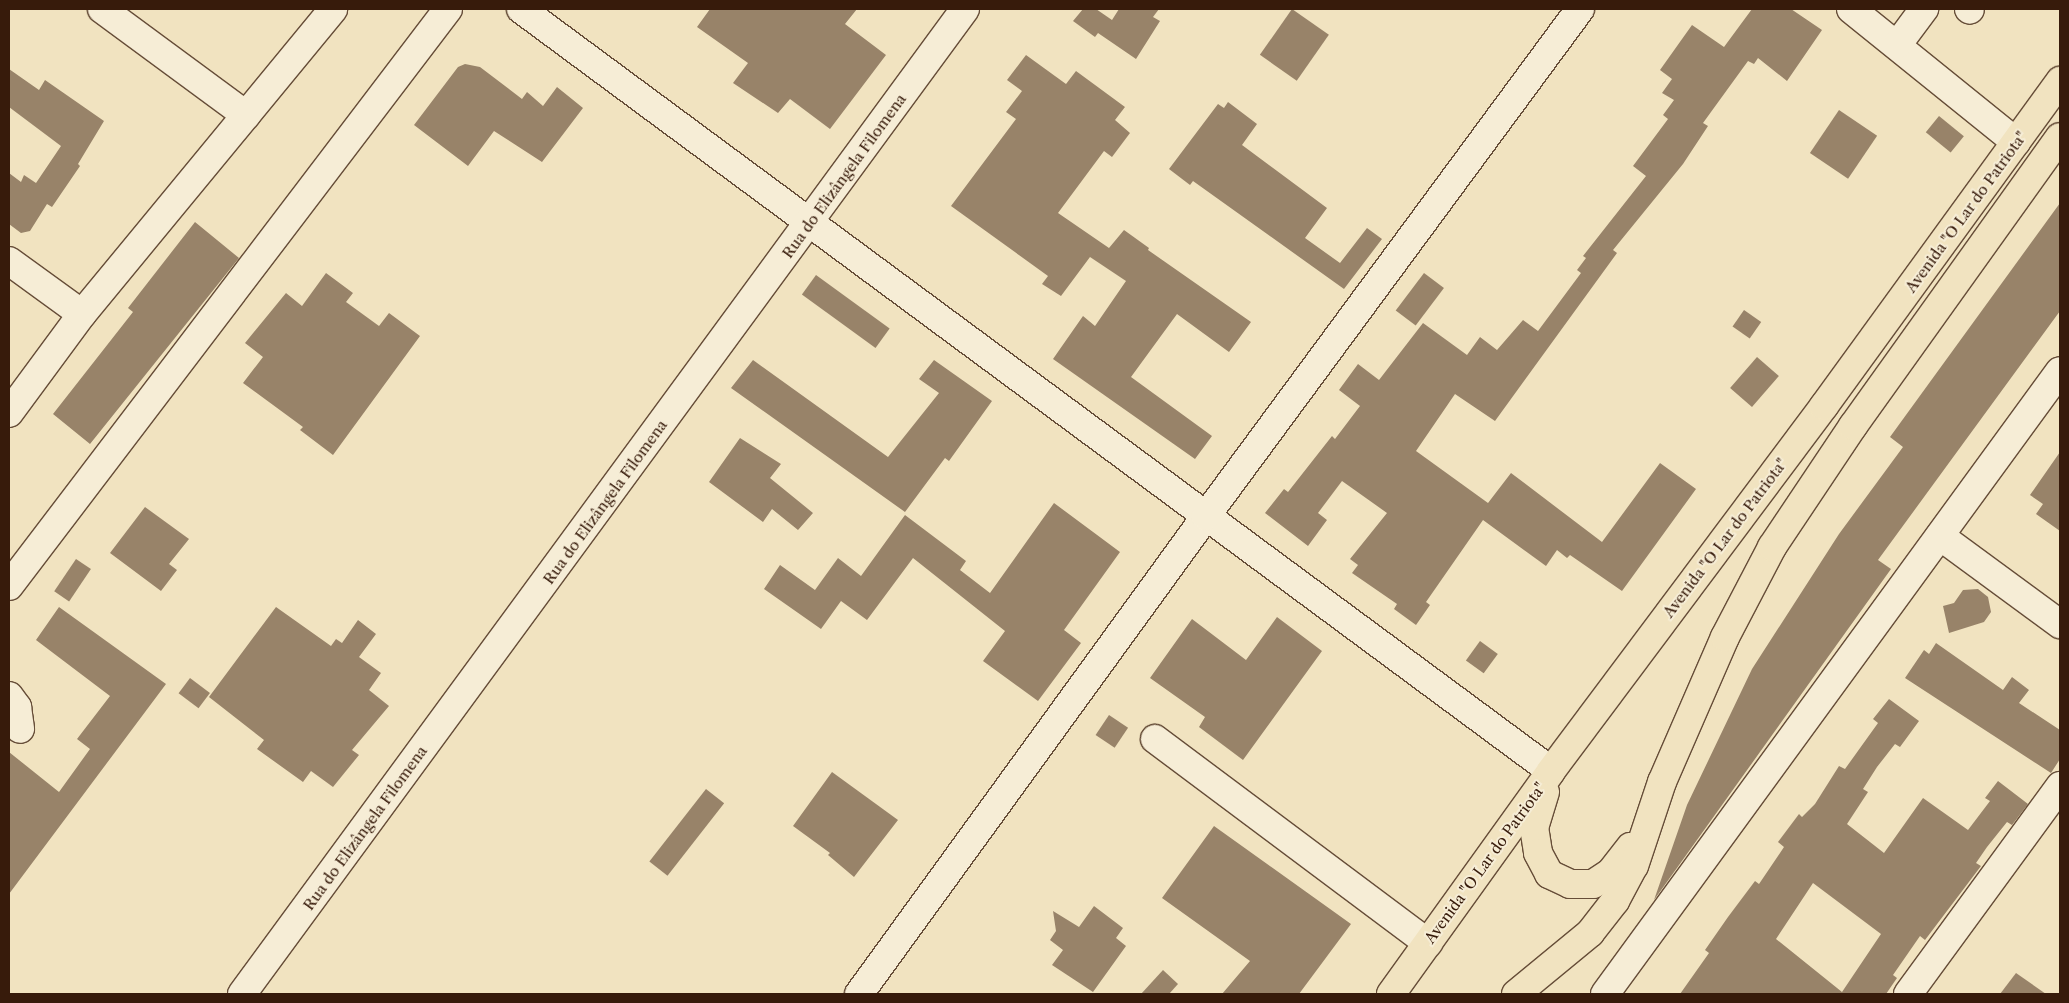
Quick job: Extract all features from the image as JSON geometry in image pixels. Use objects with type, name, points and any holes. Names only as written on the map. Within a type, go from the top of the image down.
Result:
[{"type":"main road","name":"Avenida \"O Lar do Patriota\"","points":[[1391,994],[1551,771],[1824,406],[2060,81]]},
{"type":"main road","points":[[1551,771],[1534,827],[1538,853],[1549,874],[1570,884],[1593,884],[1610,873],[1628,852],[1662,782],[1725,636],[1772,547],[1853,426],[2060,137]]},
{"type":"main road","points":[[1516,994],[1590,933],[1615,901],[1634,866],[1662,782]]},
{"type":"street","points":[[102,9],[246,115]]},
{"type":"street","points":[[9,412],[82,314],[334,9]]},
{"type":"street","points":[[9,586],[448,9]]},
{"type":"street","points":[[521,9],[1551,771]]},
{"type":"street","name":"Rua do Elizângela Filomena","points":[[242,994],[810,223],[965,9]]},
{"type":"street","points":[[859,994],[1206,516],[1580,9]]},
{"type":"street","points":[[1851,9],[1898,44],[2016,142]]},
{"type":"street","points":[[1898,44],[1924,9]]},
{"type":"street","points":[[9,261],[82,314]]},
{"type":"street","points":[[1606,994],[2060,371]]},
{"type":"street","points":[[1940,536],[2060,624]]},
{"type":"street","points":[[9,696],[17,707],[20,729]]},
{"type":"street","points":[[1155,739],[1428,942]]},
{"type":"street","points":[[1908,994],[2060,786]]},
{"type":"building","points":[[710,9],[857,9],[845,24],[886,55],[830,129],[790,99],[778,113],[733,83],[748,63],[697,27]]},
{"type":"building","points":[[1083,9],[1096,9],[1112,20],[1119,9],[1159,9],[1153,17],[1160,21],[1136,59],[1098,33],[1095,37],[1073,21]]},
{"type":"building","points":[[1292,9],[1329,35],[1297,81],[1260,55]]},
{"type":"building","points":[[1752,9],[1791,9],[1822,30],[1787,81],[1758,58],[1754,64],[1748,61],[1703,123],[1708,126],[1683,164],[1613,250],[1617,253],[1495,421],[1455,394],[1416,451],[1488,503],[1511,473],[1602,542],[1660,463],[1696,489],[1622,591],[1570,555],[1567,558],[1557,550],[1546,566],[1483,520],[1426,602],[1430,605],[1416,625],[1394,609],[1397,604],[1352,573],[1358,565],[1350,559],[1387,513],[1342,481],[1318,513],[1327,520],[1308,546],[1265,513],[1284,489],[1288,492],[1332,436],[1335,439],[1360,406],[1339,390],[1358,364],[1379,380],[1423,323],[1467,355],[1480,337],[1497,350],[1523,320],[1538,331],[1581,273],[1577,270],[1586,258],[1583,256],[1646,176],[1633,166],[1668,119],[1663,115],[1674,100],[1662,93],[1672,79],[1660,70],[1692,25],[1724,47]]},
{"type":"building","points":[[1026,55],[1066,84],[1076,71],[1125,107],[1115,120],[1130,133],[1112,157],[1104,151],[1058,213],[1109,248],[1124,230],[1149,248],[1148,250],[1251,322],[1229,352],[1177,314],[1131,377],[1212,436],[1195,459],[1053,359],[1083,316],[1095,326],[1126,281],[1090,257],[1061,296],[1042,284],[1048,276],[951,206],[1016,119],[1006,112],[1022,91],[1007,80]]},
{"type":"building","points":[[465,64],[480,67],[522,99],[527,92],[543,106],[557,87],[583,108],[542,162],[494,131],[468,166],[414,125],[458,67]]},
{"type":"building","points":[[9,69],[39,90],[45,80],[104,121],[78,164],[80,166],[52,207],[47,204],[30,231],[21,233],[9,224],[9,173],[21,182],[24,175],[36,183],[61,146],[9,107]]},
{"type":"building","points":[[1228,102],[1257,124],[1242,145],[1327,208],[1305,238],[1340,263],[1367,228],[1382,239],[1344,289],[1193,181],[1190,185],[1169,169],[1218,104],[1224,108]]},
{"type":"building","points":[[1839,110],[1877,136],[1848,179],[1810,153]]},
{"type":"building","points":[[1939,116],[1964,136],[1951,152],[1926,132]]},
{"type":"building","points":[[2060,203],[2060,311],[1878,560],[1891,569],[1654,900],[1687,805],[1752,669],[1839,534],[1903,447],[1890,437]]},
{"type":"building","points":[[195,222],[239,258],[90,444],[53,414],[133,312],[128,308]]},
{"type":"building","points":[[326,273],[353,293],[346,302],[379,326],[389,313],[420,336],[333,455],[300,430],[303,427],[243,383],[263,357],[245,343],[286,293],[302,306]]},
{"type":"building","points":[[1424,273],[1444,288],[1416,326],[1396,311]]},
{"type":"building","points":[[816,275],[890,328],[876,348],[802,294]]},
{"type":"building","points":[[1744,310],[1761,322],[1750,338],[1733,326]]},
{"type":"building","points":[[1757,357],[1779,376],[1752,407],[1730,388]]},
{"type":"building","points":[[753,360],[888,457],[939,393],[919,379],[934,360],[992,401],[949,461],[945,458],[905,512],[731,388]]},
{"type":"building","points":[[740,438],[781,464],[770,478],[813,513],[798,530],[772,509],[763,522],[709,482]]},
{"type":"building","points":[[2060,452],[2060,531],[2036,514],[2043,504],[2030,495]]},
{"type":"building","points":[[1054,503],[1120,552],[1064,630],[1081,643],[1038,701],[983,661],[1005,631],[913,558],[867,620],[841,601],[821,629],[764,589],[780,565],[815,590],[838,558],[861,576],[905,515],[966,561],[960,570],[990,593]]},
{"type":"building","points":[[145,507],[189,539],[169,564],[177,570],[161,591],[110,553]]},
{"type":"building","points":[[76,559],[91,569],[69,601],[54,591]]},
{"type":"building","points":[[1978,589],[1988,597],[1991,612],[1984,622],[1949,633],[1943,606],[1954,603],[1963,590]]},
{"type":"building","points":[[59,607],[166,684],[9,894],[9,752],[59,792],[90,749],[77,739],[110,696],[36,640]]},
{"type":"building","points":[[276,607],[331,646],[336,639],[342,643],[358,620],[376,634],[359,657],[381,673],[369,690],[389,706],[352,750],[359,755],[333,787],[311,771],[303,782],[257,749],[264,740],[209,697]]},
{"type":"building","points":[[1277,617],[1322,651],[1243,760],[1199,727],[1205,717],[1150,678],[1192,619],[1246,660]]},
{"type":"building","points":[[1480,641],[1498,654],[1484,673],[1466,660]]},
{"type":"building","points":[[1936,643],[2003,690],[2012,677],[2029,690],[2019,703],[2060,730],[2060,759],[2051,773],[1905,678],[1924,650],[1929,654]]},
{"type":"building","points":[[190,678],[210,693],[199,708],[179,693]]},
{"type":"building","points":[[1889,699],[1919,721],[1900,747],[1895,744],[1877,767],[1863,789],[1868,792],[1847,824],[1884,853],[1923,798],[1968,830],[1990,801],[1985,798],[1998,781],[2028,804],[2012,825],[2007,822],[1987,847],[1976,863],[1981,866],[1925,940],[1920,936],[1893,975],[1897,978],[1886,994],[1680,994],[1709,953],[1705,950],[1728,917],[1755,881],[1759,884],[1784,847],[1778,842],[1799,814],[1802,817],[1815,804],[1839,766],[1845,769],[1878,723],[1873,719]],"holes":[[[1813,883],[1881,934],[1842,992],[1776,939]]]},
{"type":"building","points":[[1109,715],[1128,728],[1115,748],[1096,735]]},
{"type":"building","points":[[832,772],[898,820],[854,877],[828,855],[830,853],[793,826]]},
{"type":"building","points":[[706,789],[724,803],[667,876],[649,861]]},
{"type":"building","points":[[1214,826],[1351,924],[1299,994],[1222,994],[1250,961],[1162,898]]},
{"type":"building","points":[[1094,906],[1123,928],[1116,938],[1126,946],[1093,992],[1052,965],[1063,950],[1050,940],[1056,931],[1053,911],[1079,927]]},
{"type":"building","points":[[1163,970],[1178,984],[1169,994],[1141,994]]},
{"type":"building","points":[[2016,973],[2046,994],[2000,994]]}]
